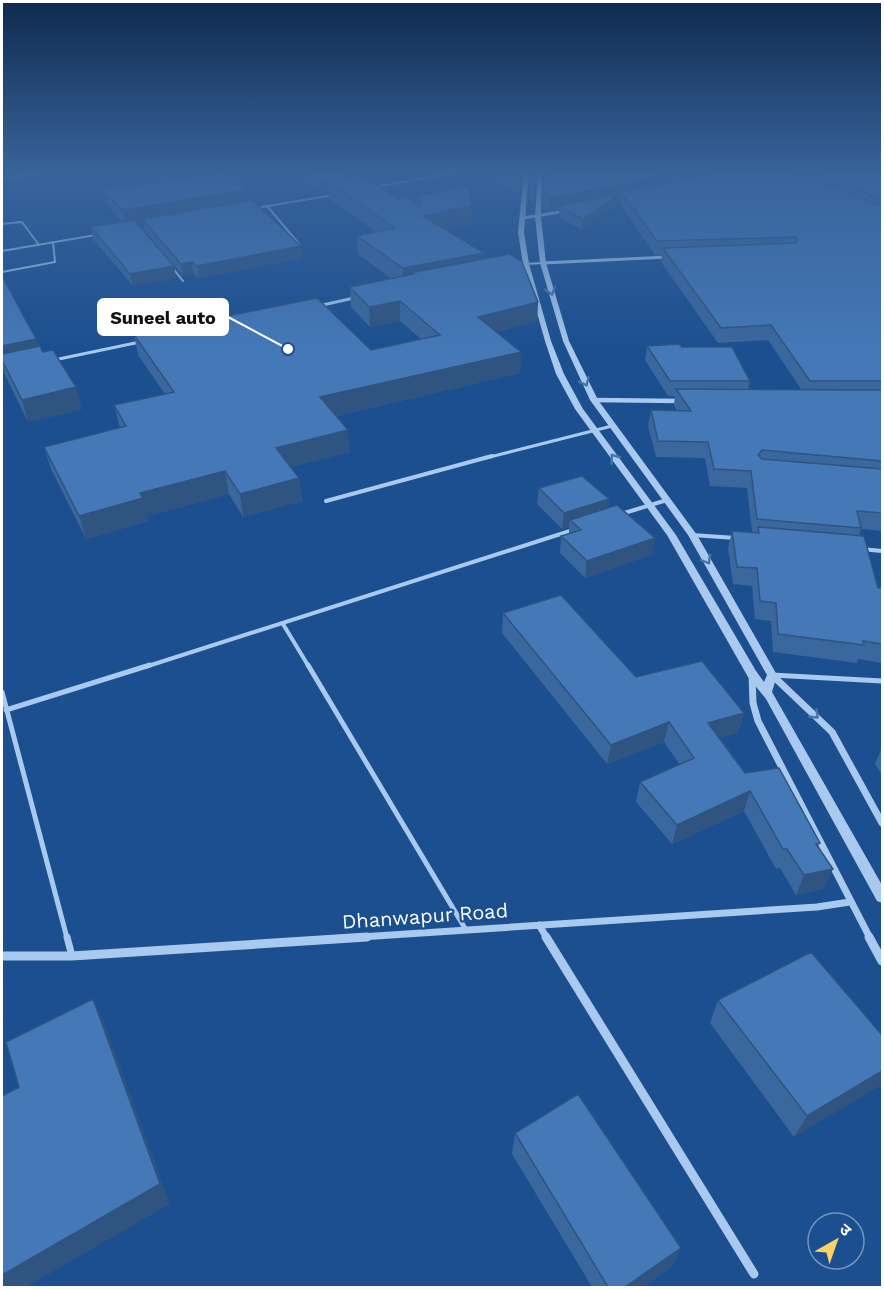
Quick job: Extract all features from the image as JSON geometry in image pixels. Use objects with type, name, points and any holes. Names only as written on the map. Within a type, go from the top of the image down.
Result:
[{"type":"street","points":[[521,231],[526,264],[548,341],[568,391],[671,535],[752,674],[766,691],[882,897]]},
{"type":"street","points":[[540,231],[543,262],[566,340],[594,400],[692,535],[772,675],[832,732],[882,823]]},
{"type":"street","points":[[543,262],[673,257]]},
{"type":"street","points":[[548,341],[566,340]]},
{"type":"street","points":[[594,400],[686,401]]},
{"type":"street","points":[[752,674],[753,703],[758,721],[882,961]]},
{"type":"street","points":[[766,691],[772,675]]},
{"type":"street","name":"Dhanwapur Road","points":[[2,956],[72,957],[817,907],[850,902]]},
{"type":"street","points":[[539,925],[754,1274]]},
{"type":"lane","points":[[29,231],[39,244]]},
{"type":"lane","points":[[288,231],[299,244]]},
{"type":"lane","points":[[2,251],[99,234]]},
{"type":"lane","points":[[2,272],[55,262],[53,242]]},
{"type":"lane","points":[[515,266],[543,262]]},
{"type":"lane","points":[[168,263],[183,281]]},
{"type":"lane","points":[[317,306],[363,297]]},
{"type":"lane","points":[[48,362],[142,342]]},
{"type":"lane","points":[[326,501],[593,429],[612,426]]},
{"type":"lane","points":[[615,516],[668,500]]},
{"type":"lane","points":[[6,710],[283,624],[582,527]]},
{"type":"lane","points":[[692,535],[740,539]]},
{"type":"lane","points":[[859,549],[882,551]]},
{"type":"lane","points":[[283,624],[466,930]]},
{"type":"lane","points":[[772,675],[882,681]]},
{"type":"lane","points":[[2,692],[72,957]]},
{"type":"building","points":[[94,231],[144,231],[174,266],[130,274]]},
{"type":"building","points":[[153,231],[285,231],[301,246],[197,266],[192,262],[181,264]]},
{"type":"building","points":[[380,231],[448,231],[484,253],[403,268],[357,236]]},
{"type":"building","points":[[650,231],[882,231],[882,381],[810,381],[771,325],[721,328],[663,248],[794,243],[798,241],[796,237],[657,241]]},
{"type":"building","points":[[510,254],[522,262],[538,302],[478,317],[521,352],[320,397],[348,430],[276,448],[299,478],[240,494],[225,471],[140,493],[143,498],[79,516],[44,447],[126,426],[114,405],[174,392],[134,335],[317,298],[371,350],[440,335],[400,301],[369,307],[350,287]]},
{"type":"building","points":[[2,276],[36,339],[2,346]]},
{"type":"building","points":[[679,344],[682,347],[732,347],[750,381],[670,381],[647,346]]},
{"type":"building","points":[[40,346],[43,352],[53,350],[76,387],[22,400],[2,360],[2,354]]},
{"type":"building","points":[[676,389],[882,390],[882,461],[762,450],[758,455],[762,459],[882,469],[882,513],[857,511],[861,528],[757,519],[751,471],[714,469],[708,442],[658,441],[651,410],[691,411]]},
{"type":"building","points":[[582,476],[609,499],[564,513],[539,488]]},
{"type":"building","points":[[617,505],[655,538],[587,561],[561,536],[581,530],[570,520]]},
{"type":"building","points":[[758,527],[864,536],[878,588],[882,588],[882,644],[863,641],[864,645],[778,634],[776,603],[760,601],[757,568],[737,567],[732,531],[759,533]]},
{"type":"building","points":[[561,595],[636,677],[702,661],[744,713],[708,723],[745,773],[779,768],[820,843],[816,844],[833,869],[804,875],[787,849],[783,849],[750,791],[677,825],[640,782],[694,758],[669,722],[611,745],[503,613]]},
{"type":"building","points":[[811,952],[882,1035],[882,1071],[807,1116],[718,1000]]},
{"type":"building","points":[[93,999],[160,1184],[2,1275],[2,1096],[19,1087],[6,1042]]},
{"type":"building","points":[[578,1094],[681,1248],[625,1287],[608,1287],[515,1133]]},
{"type":"place","name":"Suneel auto","points":[[288,349]]}]
